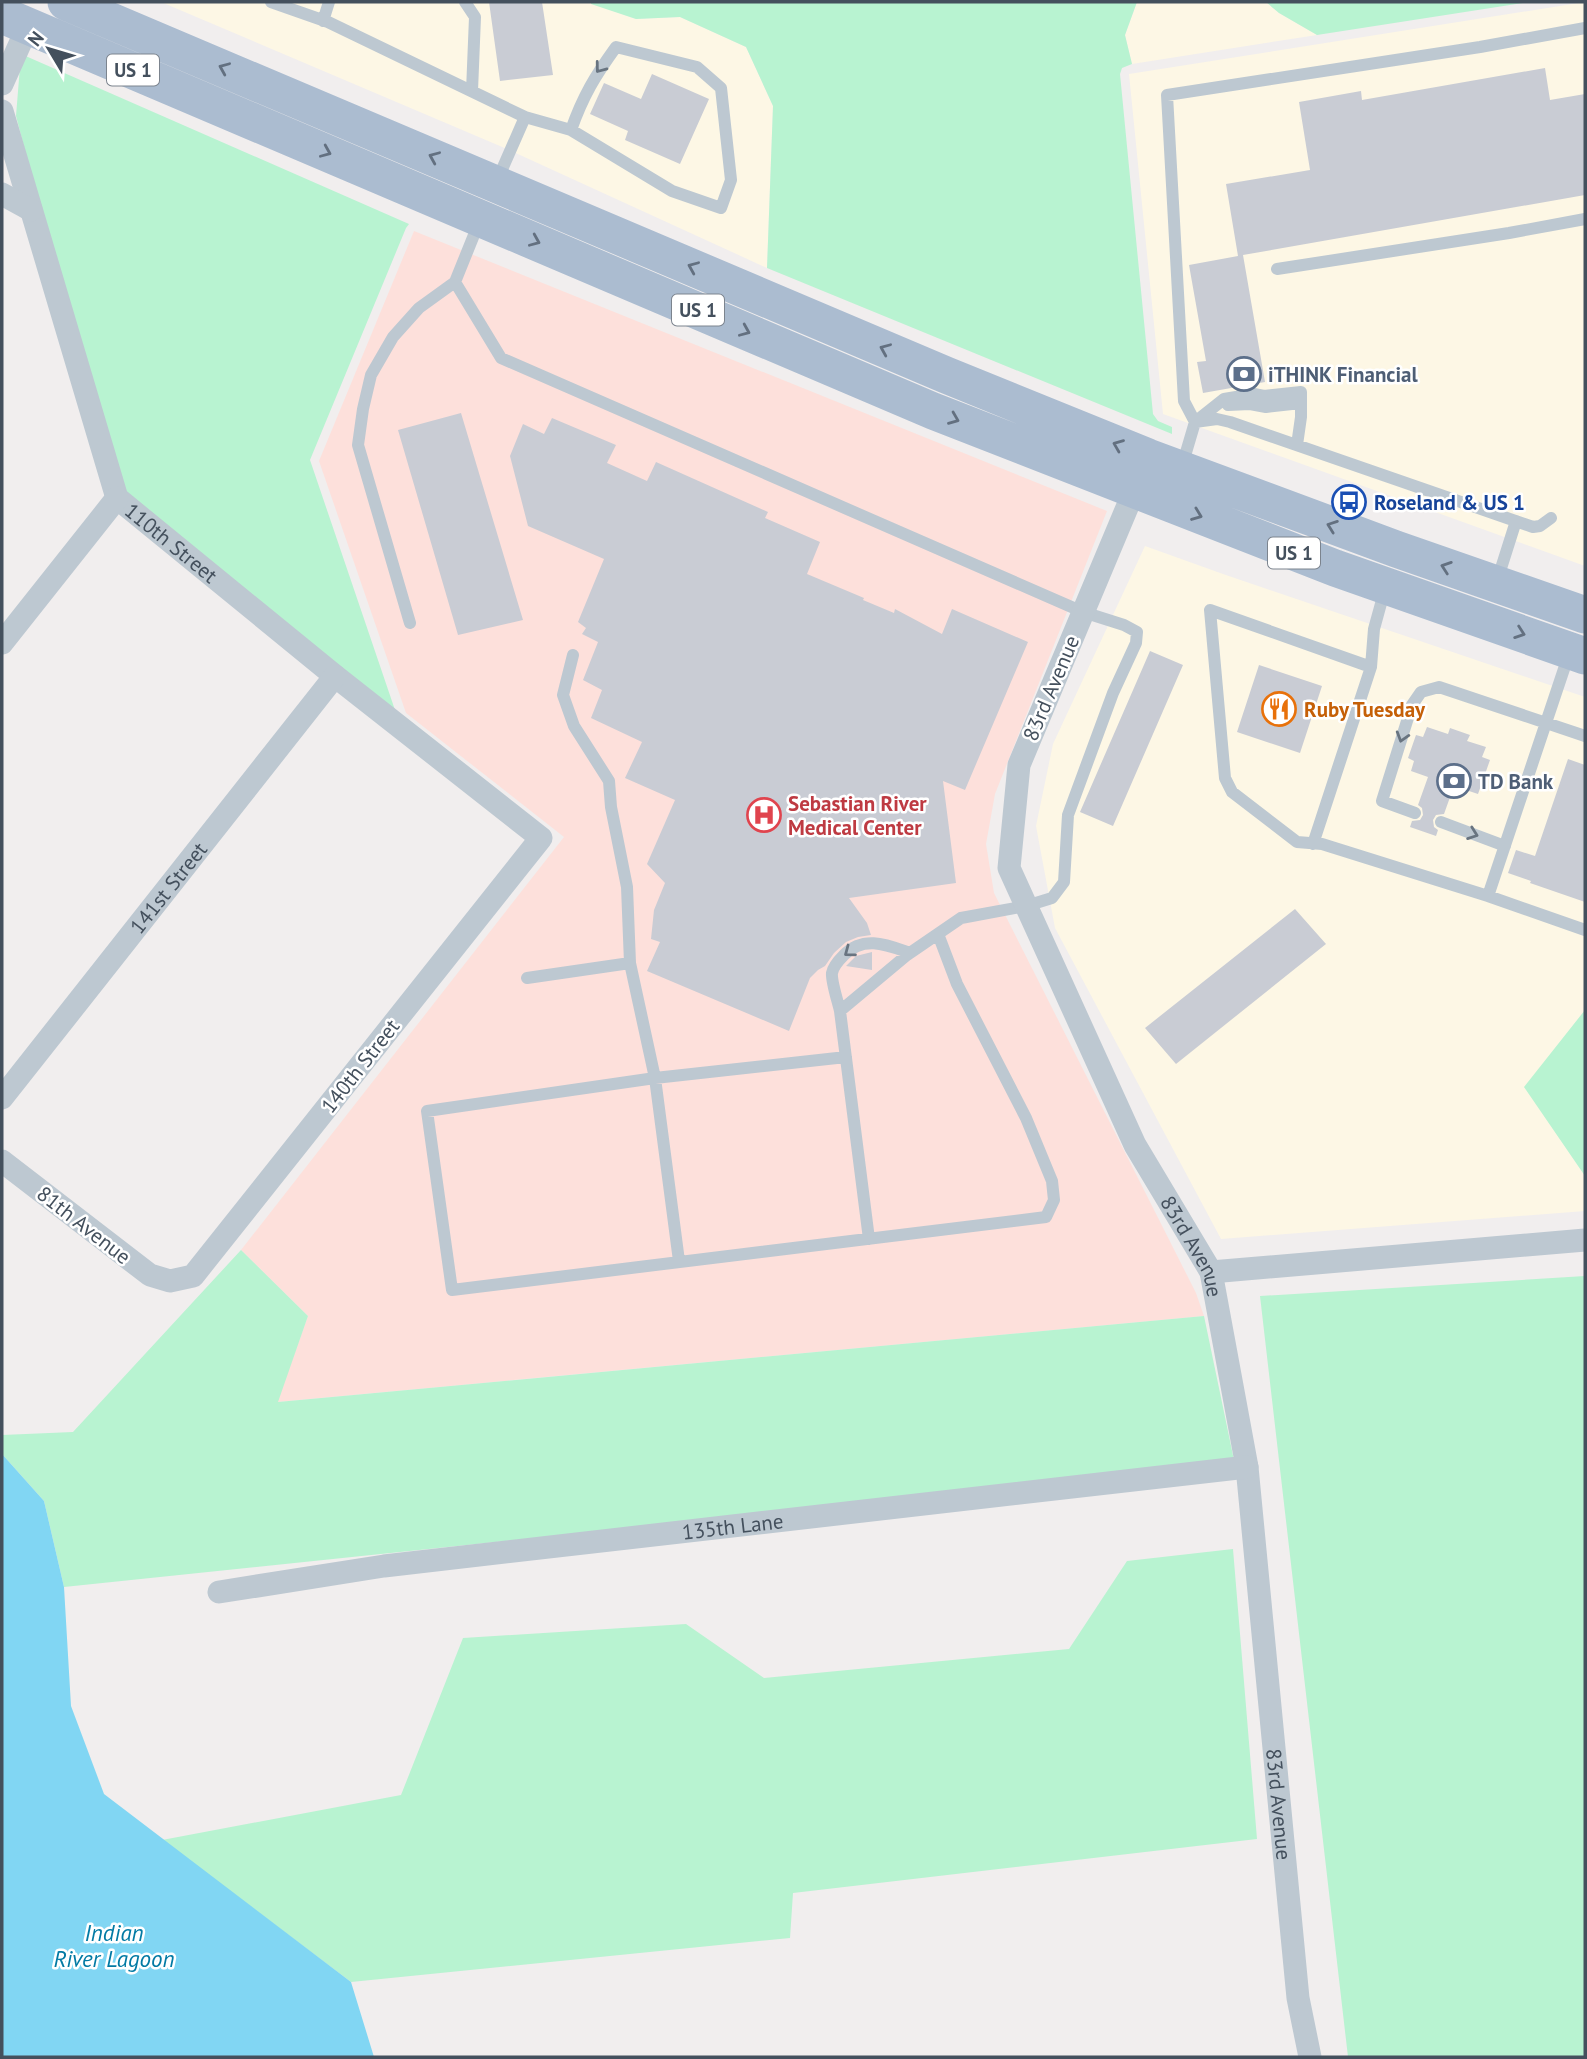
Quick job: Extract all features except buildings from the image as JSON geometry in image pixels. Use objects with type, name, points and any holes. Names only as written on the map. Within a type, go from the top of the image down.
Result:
[{"type":"main road","name":"US 1","points":[[66,2],[933,411],[1134,491],[1386,586],[1578,654]]},
{"type":"main road","name":"US 1","points":[[15,20],[946,375],[1188,473],[1585,615]]},
{"type":"main road","points":[[1134,491],[1156,479],[1188,473]]},
{"type":"street","points":[[3,77],[15,20]]},
{"type":"street","name":"110th Street","points":[[2,111],[117,498],[335,676],[541,838]]},
{"type":"street","points":[[2,194],[32,211]]},
{"type":"street","name":"83rd Avenue","points":[[1134,491],[1019,765],[1009,868],[1135,1144],[1210,1272],[1247,1467],[1298,1998],[1310,2057]]},
{"type":"street","points":[[2,643],[117,498]]},
{"type":"street","name":"141st Street","points":[[2,1098],[335,676]]},
{"type":"street","name":"140th Street","points":[[170,1281],[194,1276],[541,838]]},
{"type":"street","name":"81th Avenue","points":[[2,1161],[150,1275],[170,1281]]},
{"type":"street","points":[[1210,1272],[1585,1240]]},
{"type":"street","name":"135th Lane","points":[[219,1592],[384,1566],[1247,1467]]},
{"type":"lane","points":[[323,21],[329,2]]},
{"type":"lane","points":[[465,2],[475,17],[472,92]]},
{"type":"lane","points":[[277,3],[323,21],[525,117],[571,130],[672,191],[721,208],[731,180],[721,88],[697,67],[616,47],[594,76],[571,130]]},
{"type":"lane","points":[[1188,473],[1195,422],[1184,401],[1167,96],[1585,28]]},
{"type":"lane","points":[[411,623],[358,445],[363,409],[371,376],[393,337],[419,308],[455,282],[525,117]]},
{"type":"lane","points":[[1277,269],[1585,219]]},
{"type":"lane","points":[[455,282],[501,358],[1136,632],[1136,643],[1113,693],[1068,815],[1065,883],[1052,898],[1026,906],[961,918],[910,953],[839,1011]]},
{"type":"lane","points":[[1195,422],[1214,407],[1250,404],[1266,407],[1301,397],[1297,445]]},
{"type":"lane","points":[[1195,422],[1217,419],[1230,422],[1533,527],[1540,526],[1551,518]]},
{"type":"lane","points":[[1495,585],[1516,521]]},
{"type":"lane","points":[[1313,844],[1371,667],[1374,629],[1386,586]]},
{"type":"lane","points":[[1371,667],[1210,610],[1225,779],[1232,792],[1297,842],[1335,848],[1585,930]]},
{"type":"lane","points":[[573,654],[563,695],[574,726],[609,781],[611,807],[627,887],[630,962],[655,1078],[679,1261]]},
{"type":"lane","points":[[1488,896],[1545,724],[1578,654]]},
{"type":"lane","points":[[1415,813],[1382,801],[1412,705],[1421,692],[1439,687],[1585,736]]},
{"type":"lane","points":[[1441,822],[1505,846]]},
{"type":"lane","points":[[846,1057],[655,1078],[427,1111],[452,1290],[1046,1217],[1054,1200],[1052,1181],[1026,1118],[957,984],[938,934]]},
{"type":"lane","points":[[869,1239],[846,1057],[832,974],[839,959],[851,948],[864,942],[884,944],[910,953]]},
{"type":"lane","points":[[527,978],[630,962]]},
{"type":"shaded area","points":[[161,2],[588,2],[636,19],[680,17],[746,47],[773,106],[767,268],[507,149]]},
{"type":"shaded area","points":[[1137,2],[1266,2],[1279,13],[1317,35],[1132,64],[1125,35]]},
{"type":"shaded area","points":[[1585,2],[1585,566],[1163,414],[1129,74]]},
{"type":"shaded area","name":"Sebastian River Medical Center","points":[[414,231],[1107,511],[995,794],[986,844],[994,893],[1196,1293],[1204,1316],[277,1402],[308,1316],[241,1250],[564,837],[406,713],[319,461]]},
{"type":"shaded area","points":[[1145,546],[1585,697],[1585,1010],[1525,1087],[1585,1176],[1585,1211],[1221,1239],[1055,928],[1036,826],[1053,744]]},
{"type":"green space","points":[[591,2],[1137,2],[1125,35],[1132,64],[1122,68],[1120,74],[1153,414],[1158,421],[1172,427],[1172,434],[767,268],[773,106],[746,47],[680,17],[636,19]]},
{"type":"green space","points":[[1266,2],[1530,2],[1317,35],[1279,13]]},
{"type":"green space","points":[[21,54],[409,224],[310,460],[396,713],[121,505],[16,116]]},
{"type":"green space","points":[[1585,1010],[1585,1176],[1524,1087]]},
{"type":"green space","points":[[241,1250],[308,1316],[278,1402],[1204,1316],[1235,1465],[64,1587],[44,1501],[2,1454],[2,1435],[73,1432]]},
{"type":"green space","points":[[1585,1276],[1585,2057],[1348,2057],[1260,1296]]},
{"type":"green space","points":[[1233,1549],[1257,1839],[793,1893],[790,1938],[351,1982],[162,1840],[401,1795],[463,1638],[686,1624],[764,1678],[1069,1649],[1127,1561]]},
{"type":"water","name":"Indian River Lagoon","points":[[2,1454],[44,1501],[64,1587],[71,1706],[104,1794],[351,1982],[374,2057],[2,2057]]},
{"type":"place","name":"iTHINK Financial","points":[[1244,374]]},
{"type":"place","name":"Roseland & US 1","points":[[1349,502]]},
{"type":"place","name":"Ruby Tuesday","points":[[1279,709]]},
{"type":"place","name":"TD Bank","points":[[1454,781]]},
{"type":"place","name":"Sebastian River Medical Center","points":[[764,815]]}]
